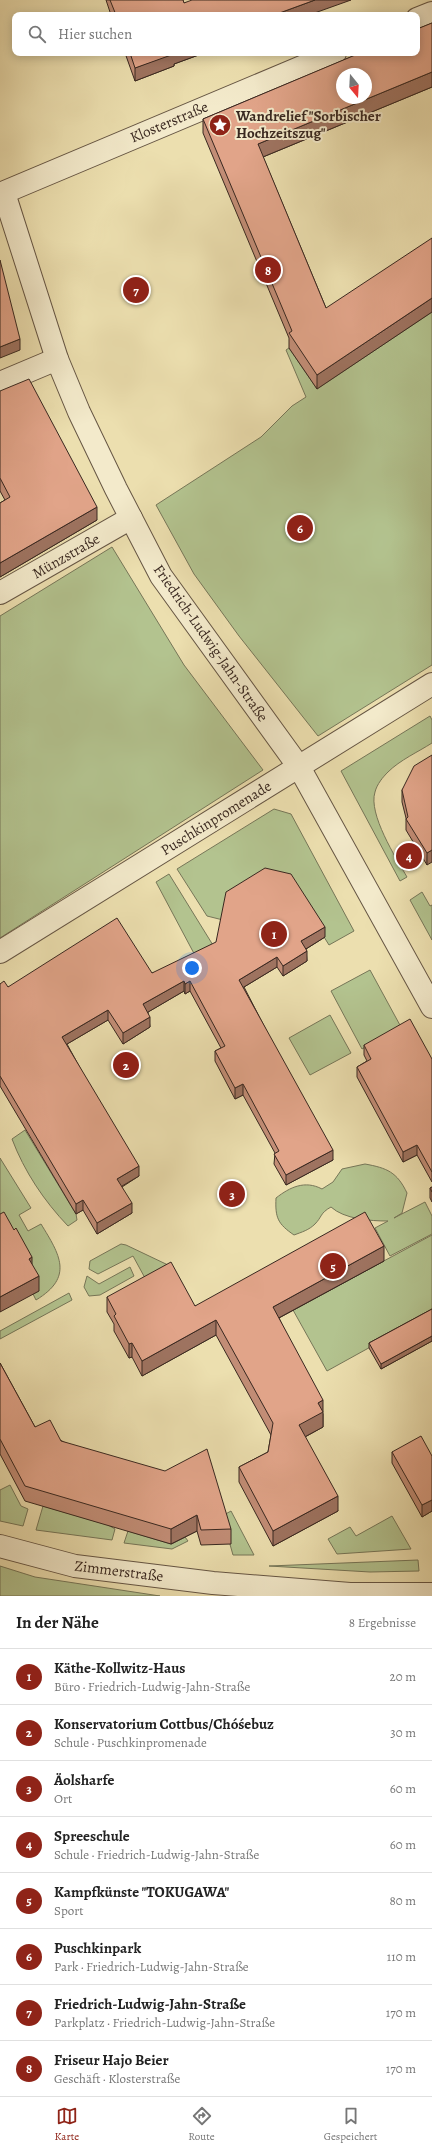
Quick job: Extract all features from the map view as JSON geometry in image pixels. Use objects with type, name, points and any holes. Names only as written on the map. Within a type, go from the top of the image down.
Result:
[{"type":"street","points":[[420,18],[432,13]]},
{"type":"street","name":"Klosterstraße","points":[[2,193],[328,56]]},
{"type":"street","name":"Friedrich-Ludwig-Jahn-Straße","points":[[2,193],[57,359],[79,412],[131,518],[162,576],[299,767],[432,1007]]},
{"type":"street","points":[[0,383],[57,359]]},
{"type":"street","name":"Münzstraße","points":[[0,593],[131,518]]},
{"type":"street","name":"Puschkinpromenade","points":[[0,952],[432,684]]},
{"type":"street","name":"Zimmerstraße","points":[[0,1546],[74,1566],[213,1583],[350,1594],[432,1594]]},
{"type":"green space","points":[[432,312],[432,665],[318,736],[239,636],[194,574],[156,505],[261,437],[292,406],[306,397],[286,350],[289,348],[317,389]]},
{"type":"green space","points":[[112,547],[184,665],[263,770],[0,938],[0,616]]},
{"type":"green space","points":[[430,716],[432,720],[432,743],[404,760],[386,774],[380,781],[375,792],[374,801],[379,824],[390,848],[407,877],[400,881],[341,771]]},
{"type":"green space","points":[[274,809],[291,814],[354,931],[329,945],[293,887],[223,920],[207,916],[177,869]]},
{"type":"green space","points":[[169,874],[216,950],[198,961],[156,882]]},
{"type":"green space","points":[[422,892],[430,906],[432,905],[432,940],[410,900]]},
{"type":"green space","points":[[370,970],[401,1027],[362,1049],[331,991]]},
{"type":"green space","points":[[330,1015],[351,1053],[310,1075],[289,1038]]},
{"type":"green space","points":[[25,1130],[76,1214],[77,1220],[68,1226],[43,1196],[22,1163],[12,1139]]},
{"type":"green space","points":[[0,1158],[31,1208],[19,1215],[28,1231],[41,1224],[58,1256],[60,1265],[59,1274],[55,1283],[48,1291],[36,1300],[33,1294],[39,1291],[0,1229]]},
{"type":"green space","points":[[365,1164],[379,1167],[390,1172],[399,1180],[407,1193],[402,1213],[394,1218],[425,1202],[432,1216],[432,1234],[390,1256],[375,1228],[388,1221],[365,1220],[350,1217],[336,1211],[331,1207],[323,1213],[313,1226],[294,1235],[281,1224],[276,1211],[276,1198],[281,1194],[292,1188],[304,1185],[316,1186],[322,1189],[333,1182],[342,1169]]},
{"type":"green space","points":[[432,1235],[432,1313],[327,1371],[293,1310]]},
{"type":"green space","points":[[121,1244],[168,1265],[145,1278],[133,1256],[98,1274],[89,1269],[90,1261]]},
{"type":"green space","points":[[130,1267],[134,1276],[100,1295],[89,1296],[84,1287],[87,1276],[99,1284]]},
{"type":"green space","points":[[69,1293],[72,1300],[0,1339],[0,1331]]},
{"type":"green space","points":[[10,1485],[21,1506],[28,1509],[23,1526],[0,1521],[0,1490]]},
{"type":"green space","points":[[43,1506],[108,1525],[115,1529],[112,1540],[36,1530]]},
{"type":"green space","points":[[231,1511],[254,1555],[233,1555],[222,1516]]},
{"type":"green space","points":[[392,1516],[411,1549],[337,1554],[328,1539],[350,1527],[356,1536]]},
{"type":"green space","points":[[128,1531],[171,1544],[185,1537],[188,1541],[172,1549],[124,1543]]},
{"type":"green space","points":[[418,1560],[419,1571],[370,1572],[269,1566]]},
{"type":"green space","points":[[0,1566],[35,1577],[160,1596],[0,1596]]},
{"type":"building","points":[[110,0],[183,0],[184,3],[192,0],[315,0],[282,12],[115,12]]},
{"type":"building","points":[[432,23],[432,72],[372,97],[372,68],[336,68],[336,104],[355,104],[258,144],[326,308],[432,238],[432,298],[317,375],[289,333],[292,331],[203,119],[353,56],[420,56],[420,28]]},
{"type":"building","points":[[131,56],[168,56],[135,68]]},
{"type":"building","points":[[0,260],[20,339],[0,347]]},
{"type":"building","points":[[29,379],[97,507],[0,563],[0,503],[10,497],[0,478],[0,391]]},
{"type":"building","points":[[432,755],[432,850],[427,853],[406,819],[408,817],[402,790],[414,766]]},
{"type":"building","points":[[265,868],[291,874],[325,927],[301,941],[307,951],[283,966],[277,957],[239,980],[333,1150],[286,1175],[274,1154],[279,1151],[243,1084],[235,1088],[215,1051],[225,1046],[190,981],[185,984],[184,981],[143,1004],[150,1017],[123,1033],[108,1010],[62,1037],[139,1166],[117,1179],[132,1203],[97,1223],[83,1200],[76,1204],[0,1076],[0,984],[4,981],[8,987],[117,918],[152,973],[216,942],[226,892]]},
{"type":"building","points":[[410,1019],[432,1059],[432,1172],[417,1145],[403,1152],[357,1067],[371,1059],[364,1045]]},
{"type":"building","points":[[4,1212],[14,1230],[16,1228],[32,1257],[29,1259],[39,1276],[0,1297],[0,1214]]},
{"type":"building","points":[[365,1212],[384,1246],[273,1307],[323,1400],[318,1403],[323,1412],[299,1425],[338,1496],[273,1531],[239,1467],[268,1452],[273,1423],[216,1320],[142,1361],[132,1343],[129,1344],[114,1316],[116,1314],[107,1297],[171,1262],[195,1306]]},
{"type":"building","points":[[432,1309],[432,1336],[381,1364],[369,1343]]},
{"type":"building","points":[[0,1363],[35,1427],[50,1420],[61,1441],[165,1471],[207,1449],[231,1529],[201,1530],[197,1515],[171,1529],[25,1486],[0,1439]]},
{"type":"building","points":[[421,1436],[432,1456],[432,1500],[422,1505],[392,1452]]},
{"type":"place","name":"Wandrelief \"Sorbischer Hochzeitszug\"","points":[[220,125]]},
{"type":"place","name":"Friseur Hajo Beier","points":[[268,270]]},
{"type":"place","name":"Friedrich-Ludwig-Jahn-Straße","points":[[136,290]]},
{"type":"place","name":"Puschkinpark","points":[[300,528]]},
{"type":"place","name":"Spreeschule","points":[[409,856]]},
{"type":"place","name":"Käthe-Kollwitz-Haus","points":[[274,934]]},
{"type":"place","name":"Konservatorium Cottbus/Chóśebuz","points":[[126,1065]]},
{"type":"place","name":"Äolsharfe","points":[[232,1194]]},
{"type":"place","name":"Kampfkünste \"TOKUGAWA\"","points":[[333,1266]]}]
